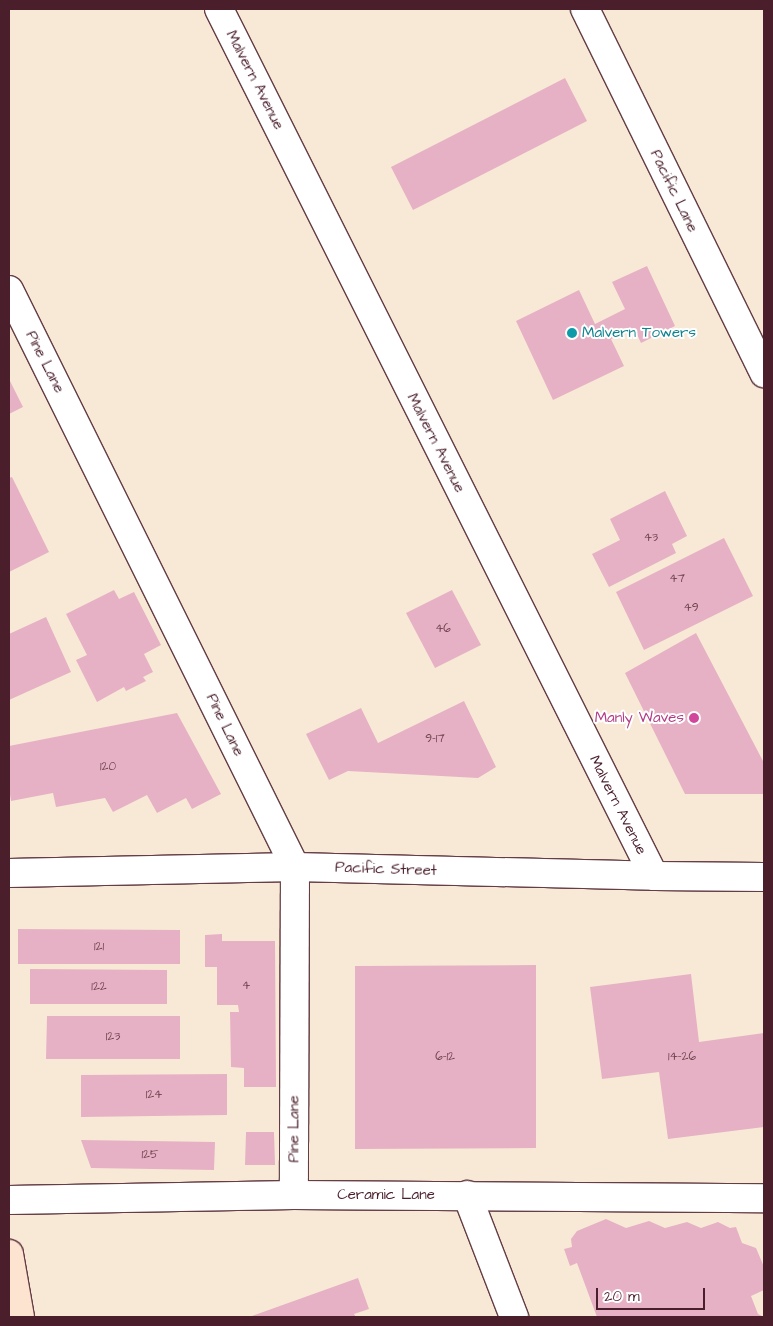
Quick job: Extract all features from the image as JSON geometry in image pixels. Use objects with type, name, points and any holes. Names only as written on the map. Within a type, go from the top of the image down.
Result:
[{"type":"main road","points":[[9,1254],[20,1317]]},
{"type":"street","name":"Malvern Avenue","points":[[219,9],[654,876]]},
{"type":"street","name":"Pacific Lane","points":[[585,9],[764,373]]},
{"type":"street","name":"Pine Lane","points":[[9,290],[295,866],[294,1195]]},
{"type":"street","name":"Pacific Street","points":[[9,873],[295,866],[654,876],[764,877]]},
{"type":"street","name":"Ceramic Lane","points":[[9,1200],[294,1195],[764,1198]]},
{"type":"street","points":[[466,1195],[514,1317]]},
{"type":"building","points":[[565,78],[587,121],[413,210],[391,167]]},
{"type":"building","name":"Malvern Towers","points":[[647,266],[675,326],[641,343],[634,328],[611,339],[624,366],[553,400],[516,321],[579,290],[595,324],[625,309],[612,282]]},
{"type":"building","points":[[9,379],[23,407],[9,414]]},
{"type":"building","points":[[12,477],[49,552],[9,572],[9,478]]},
{"type":"building","points":[[665,491],[687,536],[672,544],[676,553],[609,587],[592,554],[620,540],[610,519]]},
{"type":"building","points":[[724,538],[753,596],[644,650],[616,592]]},
{"type":"building","points":[[114,590],[119,599],[134,592],[161,645],[144,654],[153,672],[143,677],[146,681],[126,691],[124,687],[97,702],[76,660],[87,655],[66,614]]},
{"type":"building","points":[[452,590],[481,645],[435,668],[406,613]]},
{"type":"building","points":[[46,617],[71,672],[9,700],[9,634]]},
{"type":"building","name":"Manly Waves","points":[[696,633],[764,763],[764,794],[685,794],[625,673]]},
{"type":"building","points":[[464,701],[496,767],[478,778],[348,771],[329,780],[306,734],[361,708],[378,743]]},
{"type":"building","points":[[177,713],[221,794],[192,809],[186,798],[157,813],[147,795],[113,812],[105,798],[56,807],[53,793],[11,801],[9,788],[9,746]]},
{"type":"building","points":[[18,929],[180,930],[180,964],[18,964]]},
{"type":"building","points":[[222,934],[222,941],[275,941],[276,1087],[244,1087],[244,1068],[231,1067],[230,1012],[239,1012],[238,1005],[217,1005],[217,967],[205,967],[205,935]]},
{"type":"building","points":[[536,965],[536,1148],[355,1149],[355,966]]},
{"type":"building","points":[[30,969],[167,970],[167,1004],[30,1004]]},
{"type":"building","points":[[691,974],[699,1042],[764,1033],[764,1127],[668,1139],[659,1072],[602,1079],[590,987]]},
{"type":"building","points":[[47,1016],[180,1016],[180,1059],[46,1059]]},
{"type":"building","points":[[227,1074],[227,1115],[81,1117],[81,1075]]},
{"type":"building","points":[[246,1132],[274,1132],[275,1165],[245,1165]]},
{"type":"building","points":[[81,1140],[215,1142],[214,1170],[91,1168]]},
{"type":"building","points":[[606,1219],[626,1228],[649,1221],[665,1228],[687,1222],[701,1228],[718,1222],[730,1228],[736,1227],[742,1243],[756,1248],[764,1267],[764,1290],[751,1296],[758,1314],[764,1317],[597,1317],[577,1263],[570,1266],[564,1249],[572,1247],[571,1239],[577,1231]]},
{"type":"building","points":[[358,1278],[369,1309],[354,1314],[356,1317],[249,1317]]},
{"type":"place","name":"Malvern Towers","points":[[572,333]]},
{"type":"place","name":"Manly Waves","points":[[694,718]]}]
